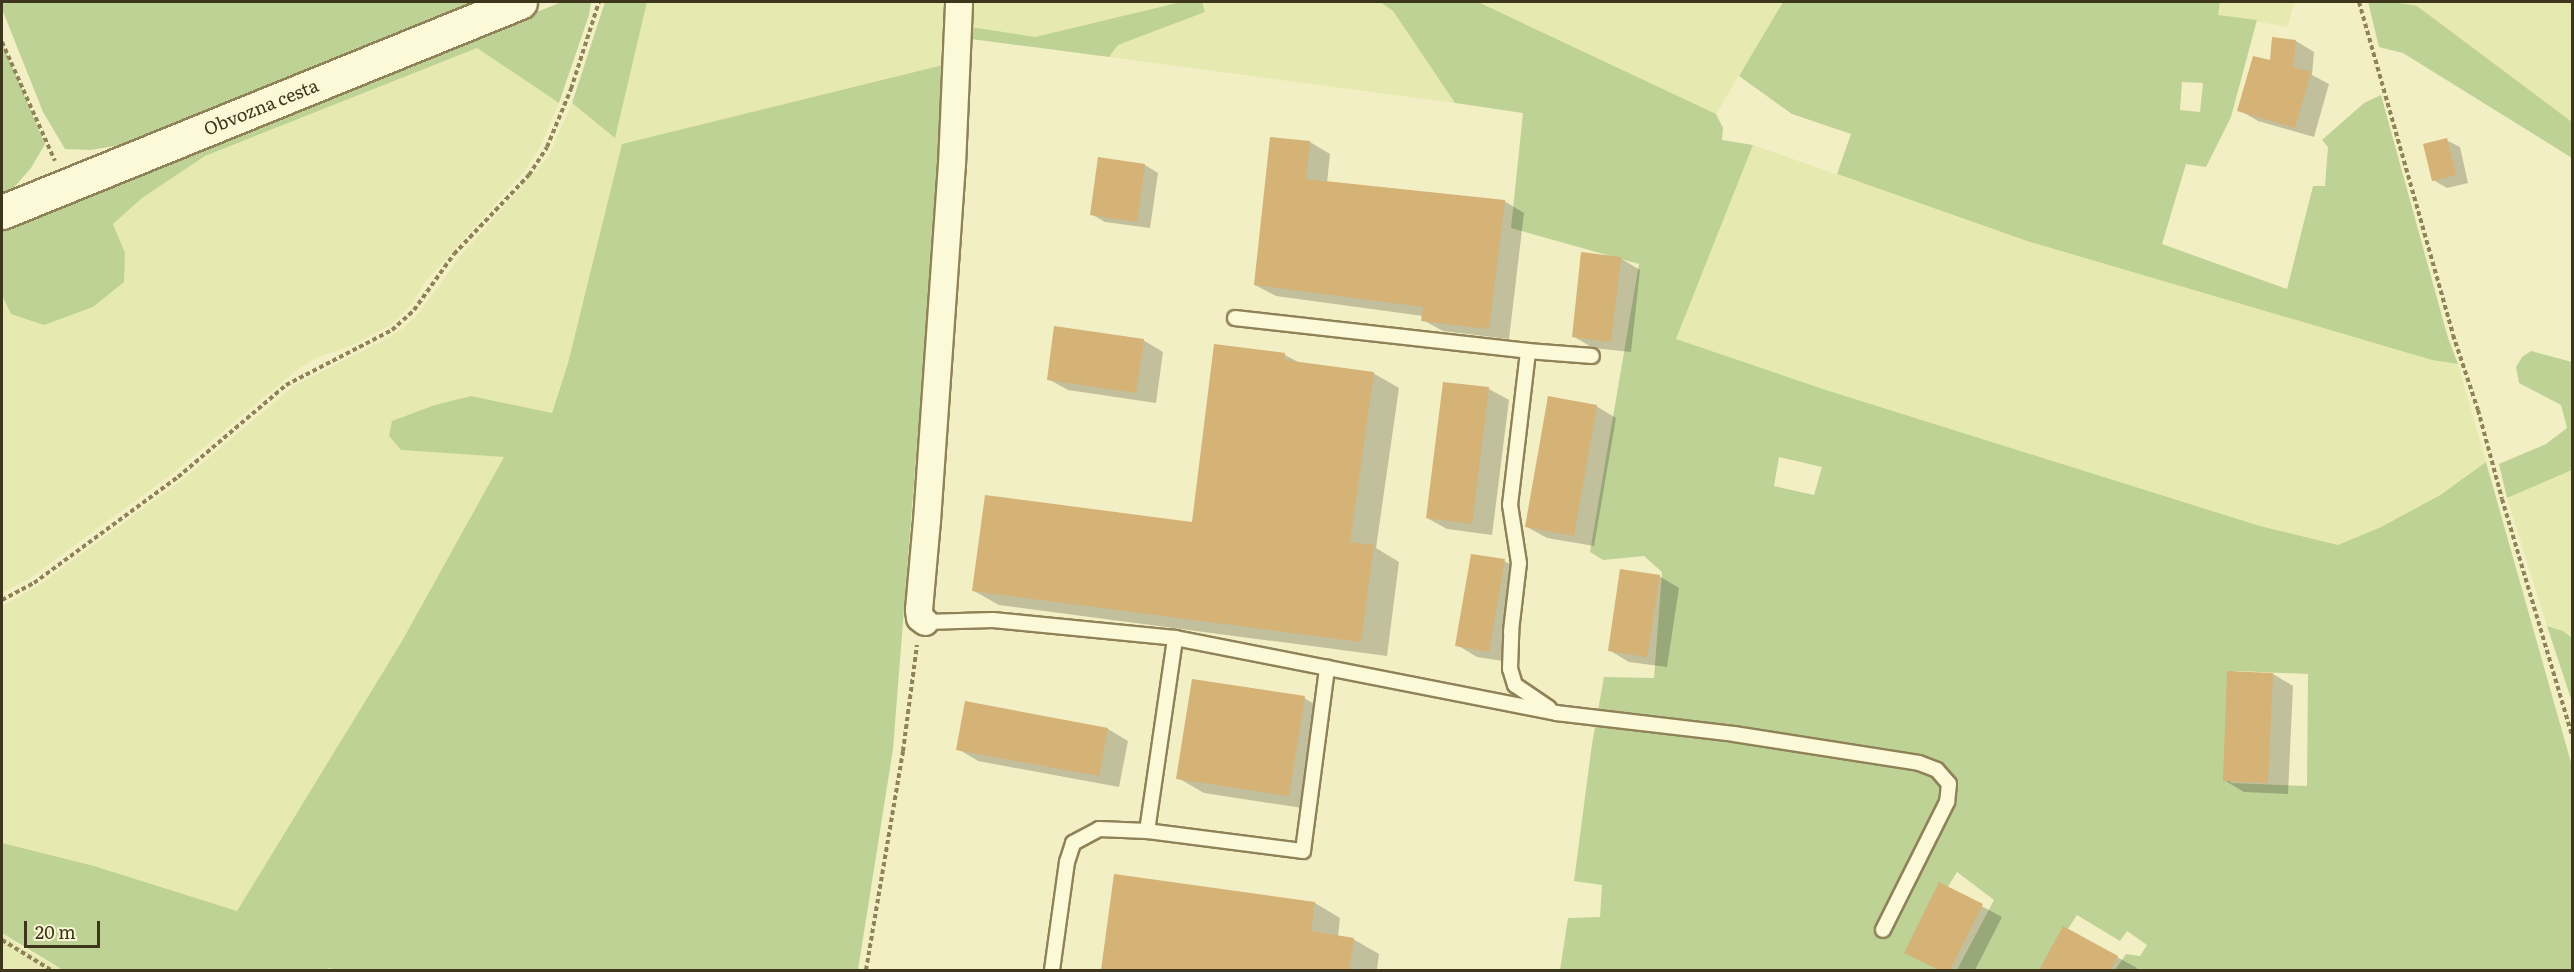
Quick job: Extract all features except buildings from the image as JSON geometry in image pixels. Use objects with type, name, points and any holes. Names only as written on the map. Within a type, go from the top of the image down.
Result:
[{"type":"street","name":"Obvozna cesta","points":[[2,212],[520,2]]},
{"type":"street","points":[[923,620],[918,610],[927,521],[952,165],[959,2]]},
{"type":"lane","points":[[1235,318],[1528,351],[1592,356]]},
{"type":"lane","points":[[1528,351],[1510,505],[1520,563],[1511,631],[1510,669],[1515,685],[1556,713]]},
{"type":"lane","points":[[923,620],[993,621],[1175,638],[1556,713],[1734,734],[1919,763],[1937,770],[1949,784],[1947,802],[1883,930]]},
{"type":"lane","points":[[1147,831],[1175,638]]},
{"type":"lane","points":[[1053,970],[1067,862],[1073,843],[1099,829],[1147,831],[1303,851],[1328,668]]},
{"type":"path","points":[[2,600],[43,576],[168,484],[286,385],[392,330],[414,310],[454,254],[529,175],[547,147],[567,98],[599,2]]},
{"type":"path","points":[[2359,2],[2453,335],[2478,410],[2572,735]]},
{"type":"path","points":[[2,42],[48,151],[70,185]]},
{"type":"path","points":[[866,970],[923,620]]},
{"type":"path","points":[[2,940],[51,970]]},
{"type":"green space","points":[[2,2],[481,2],[175,123],[128,144],[90,150],[65,149],[43,112],[2,9]]},
{"type":"green space","points":[[562,2],[591,2],[589,15],[559,103],[477,48],[205,156],[142,198],[113,224],[125,253],[124,282],[93,307],[44,325],[11,314],[2,295],[2,224]]},
{"type":"green space","points":[[605,2],[647,2],[615,138],[572,103]]},
{"type":"green space","points":[[647,2],[951,2],[947,64],[622,144],[568,363],[552,413],[470,396],[401,417],[401,450],[504,457],[402,641],[237,911],[94,866],[2,843],[2,606],[39,585],[182,480],[295,385],[403,328],[419,313],[461,255],[548,157],[572,103],[615,137]]},
{"type":"green space","points":[[973,2],[1181,2],[1035,37],[971,27]]},
{"type":"green space","points":[[1181,2],[1202,2],[1205,12],[1118,45],[1109,57],[971,39],[971,27],[1035,37]]},
{"type":"green space","points":[[1202,2],[1380,2],[1393,11],[1455,103],[1109,57],[1118,45],[1205,12]]},
{"type":"green space","points":[[1380,2],[1478,2],[1716,114],[1723,128],[1722,140],[1753,145],[1676,339],[1826,390],[2260,526],[2338,545],[2381,527],[2440,495],[2486,462],[2572,766],[2572,970],[2115,970],[2126,954],[2140,956],[2147,945],[2127,931],[2120,941],[2077,915],[2041,970],[1957,970],[1994,900],[1957,872],[1910,948],[1944,970],[1560,970],[1568,918],[1600,917],[1602,885],[1574,881],[1592,744],[1604,677],[1654,678],[1662,572],[1644,556],[1603,560],[1590,552],[1639,264],[1511,228],[1523,113],[1455,103],[1393,11]],"holes":[[[1779,457],[1822,467],[1814,495],[1774,486]],[[2237,671],[2308,674],[2307,786],[2231,783]]]},
{"type":"green space","points":[[1478,2],[1783,2],[1716,114]]},
{"type":"green space","points":[[1783,2],[2220,2],[2218,15],[2257,20],[2231,117],[2206,167],[2186,164],[2162,244],[2287,289],[2313,186],[2325,186],[2328,147],[2322,140],[2364,103],[2381,95],[2448,338],[2458,364],[2432,360],[2027,241],[1837,174],[1851,134],[1792,114],[1739,76]],"holes":[[[2182,82],[2203,83],[2200,112],[2180,110]]]},
{"type":"green space","points":[[2220,2],[2294,2],[2288,27],[2218,15]]},
{"type":"green space","points":[[2368,2],[2394,2],[2417,6],[2572,122],[2572,158],[2403,53],[2379,47]]},
{"type":"green space","points":[[2394,2],[2572,2],[2572,122],[2417,6]]},
{"type":"green space","points":[[2,42],[45,144],[31,168],[11,191],[2,194]]},
{"type":"green space","points":[[477,48],[559,103],[540,147],[524,172],[426,281],[411,305],[391,325],[350,346],[318,357],[297,370],[173,473],[29,579],[2,593],[2,295],[11,314],[125,253],[113,224],[142,198],[205,156]]},
{"type":"green space","points":[[947,64],[893,749],[858,970],[335,970],[329,968],[328,970],[63,970],[2,933],[2,843],[94,866],[237,911],[402,641],[504,457],[401,450],[389,436],[392,421],[435,405],[471,396],[552,413],[568,363],[622,144]]},
{"type":"green space","points":[[1753,145],[2027,241],[2432,360],[2458,364],[2486,462],[2440,494],[2381,527],[2339,545],[2260,526],[1826,390],[1676,339]]},
{"type":"green space","points":[[2531,351],[2572,362],[2572,470],[2507,498],[2499,464],[2546,444],[2567,428],[2561,405],[2519,383],[2516,367],[2522,357]]},
{"type":"green space","points":[[2572,470],[2572,638],[2563,631],[2547,626],[2507,498]]},
{"type":"green space","points":[[2547,626],[2563,631],[2572,638],[2572,702]]},
{"type":"green space","points":[[2,933],[20,947],[63,970],[2,970]]}]
